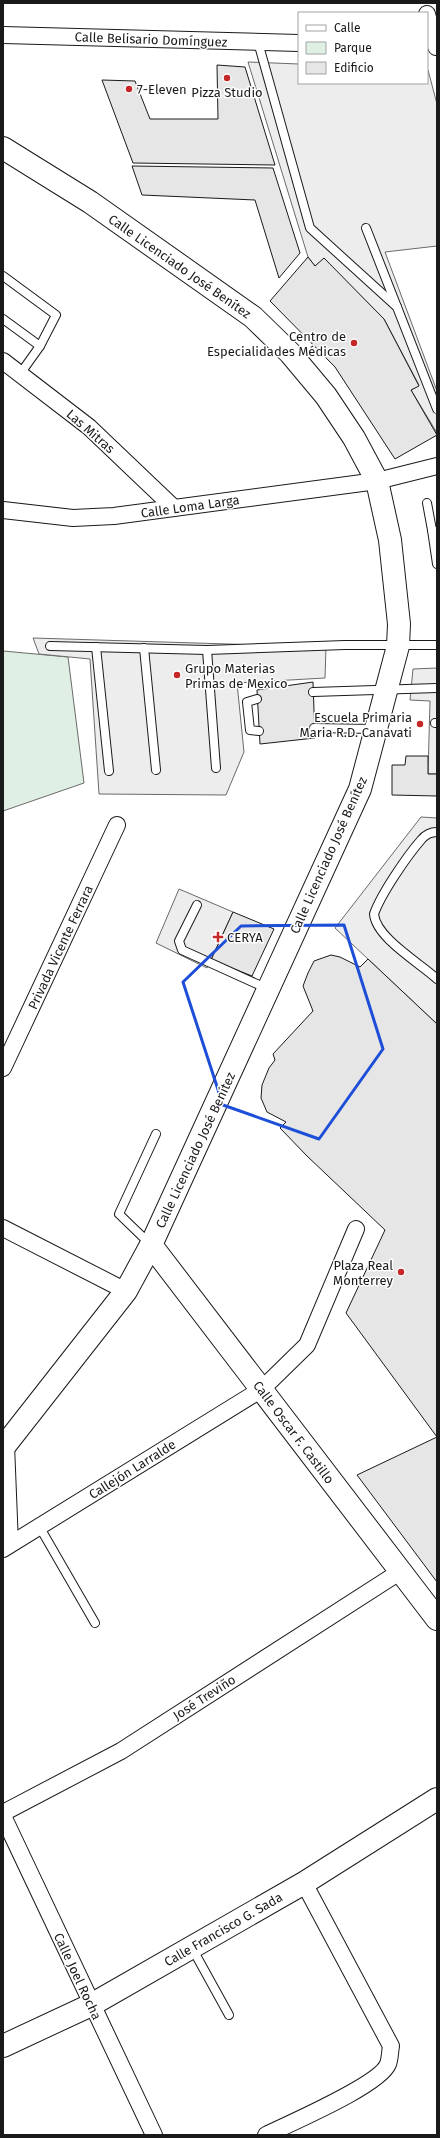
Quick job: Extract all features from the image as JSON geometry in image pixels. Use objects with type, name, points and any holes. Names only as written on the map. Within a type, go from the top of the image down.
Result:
[{"type":"street","points":[[428,20],[433,47]]},
{"type":"street","name":"Calle Belisario Domínguez","points":[[3,34],[298,43]]},
{"type":"street","name":"Calle Licenciado José Benítez","points":[[3,148],[90,202],[253,317],[290,353],[326,396],[354,438],[377,481],[390,540],[399,618],[398,646],[360,788],[151,1245],[126,1291],[4,1446]]},
{"type":"street","name":"Las Mitras","points":[[3,361],[89,427],[174,508]]},
{"type":"street","name":"Calle Loma Larga","points":[[3,510],[73,518],[114,516],[377,481],[437,466]]},
{"type":"street","name":"Privada Vicente Ferrara","points":[[3,1068],[117,825]]},
{"type":"street","points":[[3,1228],[126,1291]]},
{"type":"street","name":"Callejón Larralde","points":[[6,1547],[262,1389],[307,1345],[356,1229]]},
{"type":"street","name":"Calle Oscar F. Castillo","points":[[151,1245],[437,1619]]},
{"type":"street","points":[[4,1446],[6,1547]]},
{"type":"street","name":"José Treviño","points":[[3,1813],[121,1751],[400,1571]]},
{"type":"street","name":"Calle Francisco G. Sada","points":[[3,2046],[91,2005],[192,1948],[304,1882],[437,1799]]},
{"type":"street","name":"Calle Joel Rocha","points":[[3,1816],[91,2005],[154,2135]]},
{"type":"street","points":[[266,2135],[347,2095],[378,2077],[388,2065],[391,2046],[304,1882]]},
{"type":"lane","points":[[258,42],[310,228],[397,307]]},
{"type":"lane","points":[[366,228],[437,410]]},
{"type":"lane","points":[[3,276],[56,316],[40,346],[20,374]]},
{"type":"lane","points":[[3,319],[40,346]]},
{"type":"lane","points":[[427,503],[434,531],[437,564]]},
{"type":"lane","points":[[50,646],[208,650],[345,645],[437,645]]},
{"type":"lane","points":[[96,647],[109,771]]},
{"type":"lane","points":[[144,648],[156,770]]},
{"type":"lane","points":[[208,650],[216,768]]},
{"type":"lane","points":[[313,692],[437,688]]},
{"type":"lane","points":[[257,699],[247,702],[250,730],[259,731]]},
{"type":"lane","points":[[314,728],[376,730]]},
{"type":"lane","points":[[437,832],[431,832],[421,839],[384,893],[374,914],[378,927],[400,948],[437,979]]},
{"type":"lane","points":[[197,905],[179,941],[182,950],[268,989]]},
{"type":"lane","points":[[151,1245],[119,1214],[156,1134]]},
{"type":"lane","points":[[39,1526],[95,1623]]},
{"type":"lane","points":[[192,1948],[229,2014]]},
{"type":"highlighted area","points":[[344,925],[383,1049],[319,1139],[223,1105],[183,982],[241,926]]},
{"type":"green space","points":[[3,651],[68,657],[84,783],[3,811]]},
{"type":"shaded area","points":[[248,62],[298,64],[298,84],[428,84],[428,70],[437,104],[437,246],[385,252],[437,391],[437,433],[411,390],[419,385],[384,319],[324,259],[315,266],[308,257]]},
{"type":"shaded area","points":[[33,638],[326,647],[325,678],[237,683],[244,752],[226,795],[99,794],[90,659],[39,654]]},
{"type":"shaded area","points":[[437,668],[437,774],[428,774],[430,701],[410,700],[413,669]]},
{"type":"shaded area","points":[[421,817],[437,818],[437,1024],[335,928]]},
{"type":"shaded area","points":[[179,889],[233,912],[207,968],[156,943]]},
{"type":"building","points":[[217,65],[245,67],[275,165],[133,163],[102,80],[135,81],[150,119],[218,119]]},
{"type":"building","points":[[132,166],[273,168],[300,253],[279,278],[255,200],[142,195]]},
{"type":"building","name":"Centro de Especialidades Médicas","points":[[308,257],[315,266],[324,258],[384,319],[419,386],[411,390],[437,435],[395,459],[335,367],[270,301]]},
{"type":"building","points":[[313,682],[315,738],[260,744],[257,690]]},
{"type":"building","points":[[406,756],[428,756],[428,774],[437,774],[437,796],[392,795],[392,765],[405,765]]},
{"type":"building","points":[[233,912],[274,929],[252,976],[211,960]]},
{"type":"building","name":"Plaza Real Monterrey","points":[[331,955],[340,957],[360,967],[368,959],[437,1024],[437,1437],[346,1313],[385,1230],[307,1156],[280,1128],[286,1122],[267,1112],[261,1098],[262,1085],[269,1068],[275,1060],[273,1054],[313,1011],[303,986],[308,973],[314,961]]},
{"type":"building","points":[[437,1437],[437,1582],[357,1475]]},
{"type":"place","name":"Pizza Studio","points":[[227,78]]},
{"type":"place","name":"7-Eleven","points":[[129,89]]},
{"type":"place","name":"Centro de Especialidades Médicas","points":[[354,343]]},
{"type":"place","name":"Grupo Materias Primas de Mexico","points":[[177,675]]},
{"type":"place","name":"Escuela Primaria Maria R.D. Canavati","points":[[420,724]]},
{"type":"place","name":"CERYA","points":[[218,937]]},
{"type":"place","name":"Plaza Real Monterrey","points":[[401,1272]]}]
